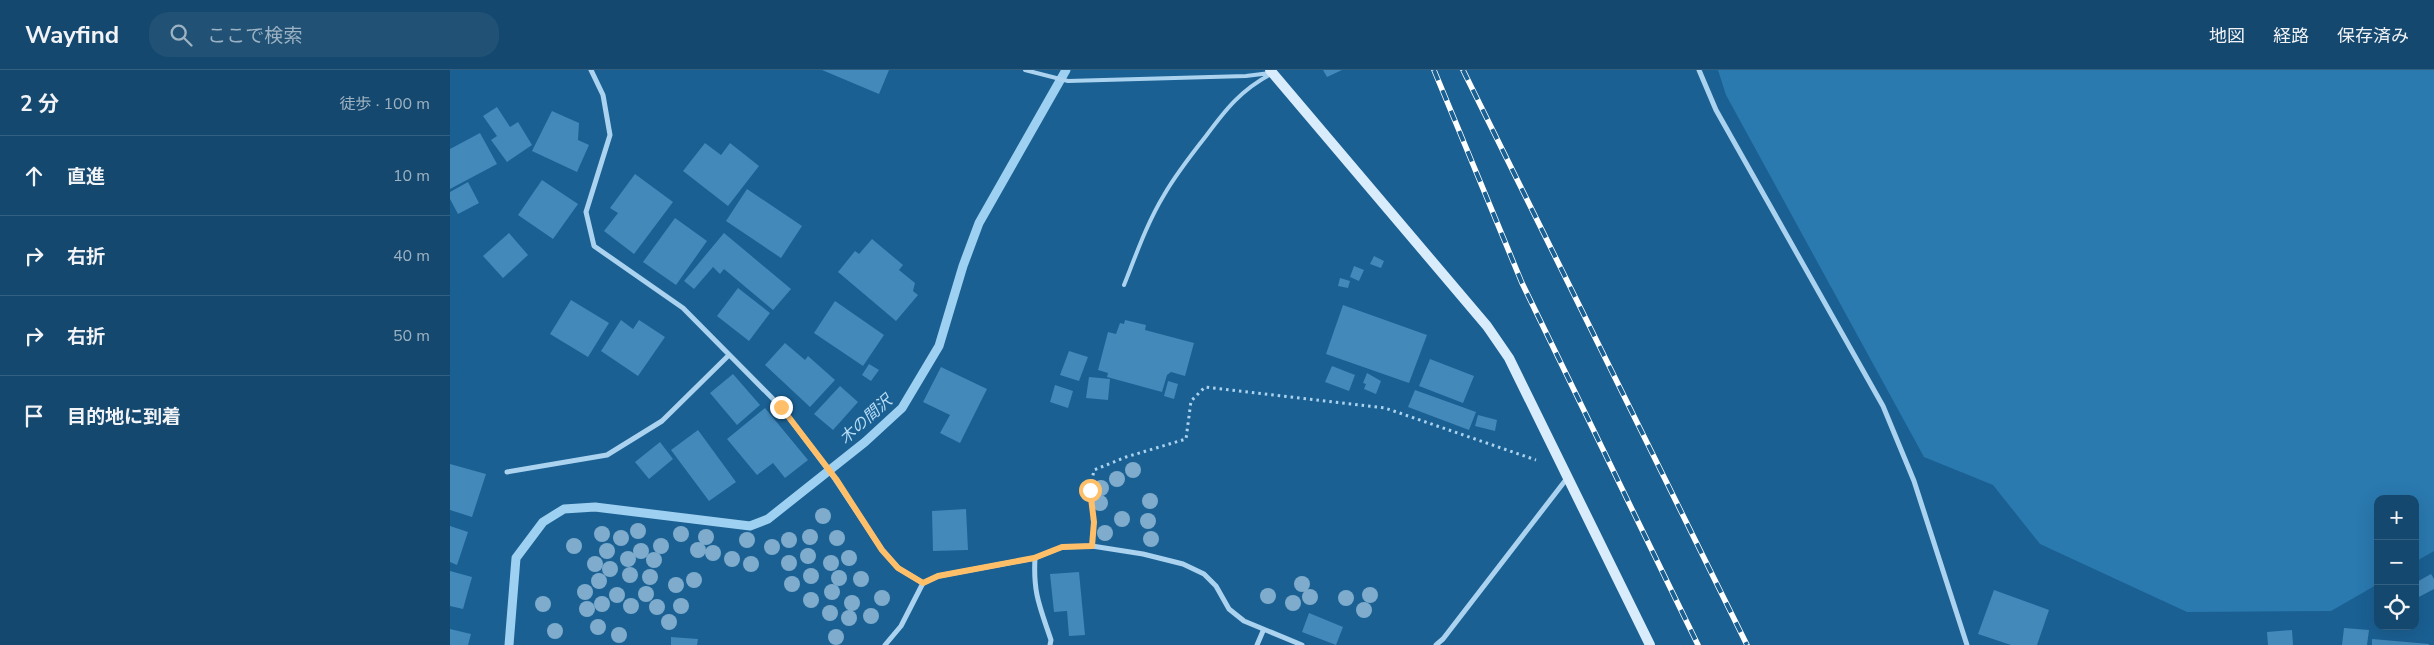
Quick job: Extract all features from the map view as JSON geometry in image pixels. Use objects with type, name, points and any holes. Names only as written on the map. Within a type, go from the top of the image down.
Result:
[{"type":"street","points":[[592,70],[603,95],[610,135],[586,212],[594,246],[683,308],[781,407],[836,479],[882,550],[898,568],[923,583]]},
{"type":"street","points":[[1699,70],[1716,110],[1883,406],[1914,481],[1967,645]]},
{"type":"street","points":[[1272,71],[1487,326],[1509,358],[1650,645]]},
{"type":"street","points":[[507,472],[607,455],[662,421],[729,355]]},
{"type":"street","points":[[1436,645],[1443,639],[1566,473]]},
{"type":"street","points":[[885,645],[900,626],[923,583],[938,576],[1034,558],[1062,547],[1092,546],[1143,554],[1183,564],[1204,574],[1216,586],[1229,609],[1244,621],[1263,631],[1302,645]]},
{"type":"street","points":[[1034,558],[1034,582],[1037,602],[1051,640],[1050,645]]},
{"type":"street","points":[[1256,645],[1263,631]]},
{"type":"lane","points":[[1026,70],[1076,81],[1246,76],[1272,71]]},
{"type":"lane","points":[[1124,285],[1148,225],[1185,162],[1232,101],[1252,84],[1272,71]]},
{"type":"path","points":[[1092,546],[1094,522],[1090,490],[1094,470],[1126,457],[1186,439],[1191,401],[1205,387],[1385,408],[1566,473]]},
{"type":"shaded area","points":[[1718,70],[2434,70],[2434,551],[2419,560],[2419,495],[2374,495],[2374,586],[2331,611],[2187,612],[2040,544],[1993,485],[1924,457],[1726,95]]},
{"type":"building","points":[[822,70],[889,70],[879,94]]},
{"type":"building","points":[[1323,70],[1342,70],[1327,77]]},
{"type":"building","points":[[497,107],[510,127],[518,122],[532,145],[507,162],[491,140],[497,136],[483,116]]},
{"type":"building","points":[[552,111],[579,123],[578,140],[589,145],[577,172],[532,151]]},
{"type":"building","points":[[480,133],[497,164],[450,189],[450,149]]},
{"type":"building","points":[[705,143],[721,155],[730,143],[759,166],[728,206],[683,171]]},
{"type":"building","points":[[635,174],[673,202],[634,254],[604,231],[618,213],[610,208]]},
{"type":"building","points":[[542,180],[578,204],[553,239],[518,215]]},
{"type":"building","points":[[468,182],[479,203],[458,214],[450,199],[450,192]]},
{"type":"building","points":[[747,189],[802,226],[781,258],[726,221]]},
{"type":"building","points":[[675,218],[707,241],[676,285],[643,262]]},
{"type":"building","points":[[509,233],[528,255],[503,278],[483,256]]},
{"type":"building","points":[[724,233],[791,289],[773,310],[724,269],[720,274],[713,267],[694,289],[684,281]]},
{"type":"building","points":[[872,239],[903,265],[899,270],[915,283],[913,291],[918,295],[896,321],[838,272],[855,251],[859,254]]},
{"type":"building","points":[[1374,256],[1384,261],[1381,268],[1370,264]]},
{"type":"building","points":[[1354,266],[1364,270],[1359,281],[1350,277]]},
{"type":"building","points":[[1340,278],[1350,281],[1348,288],[1338,286]]},
{"type":"building","points":[[738,288],[770,313],[749,341],[717,316]]},
{"type":"building","points":[[571,300],[609,323],[588,357],[550,334]]},
{"type":"building","points":[[835,301],[884,335],[863,366],[814,333]]},
{"type":"building","points":[[1343,305],[1427,335],[1409,383],[1326,354]]},
{"type":"building","points":[[621,320],[633,329],[639,320],[665,337],[638,376],[601,351]]},
{"type":"building","points":[[1125,320],[1146,325],[1145,330],[1194,343],[1185,376],[1171,372],[1167,375],[1162,392],[1107,377],[1108,373],[1098,370],[1108,332],[1116,334],[1120,323],[1124,324]]},
{"type":"building","points":[[785,343],[805,360],[808,356],[835,380],[810,407],[765,365]]},
{"type":"building","points":[[1069,351],[1088,357],[1079,381],[1060,375]]},
{"type":"building","points":[[1430,359],[1474,376],[1463,403],[1419,386]]},
{"type":"building","points":[[869,364],[879,370],[871,381],[862,375]]},
{"type":"building","points":[[1332,366],[1355,375],[1349,391],[1325,382]]},
{"type":"building","points":[[941,367],[987,389],[960,443],[940,433],[950,415],[923,402]]},
{"type":"building","points":[[1367,373],[1381,381],[1376,394],[1364,389],[1366,384],[1363,383]]},
{"type":"building","points":[[733,374],[760,405],[737,425],[710,393]]},
{"type":"building","points":[[1089,377],[1110,379],[1108,400],[1086,398]]},
{"type":"building","points":[[1168,381],[1178,384],[1174,399],[1164,396]]},
{"type":"building","points":[[1055,385],[1073,391],[1068,408],[1050,402]]},
{"type":"building","points":[[840,386],[858,402],[833,430],[814,414]]},
{"type":"building","points":[[1415,390],[1476,412],[1469,430],[1408,407]]},
{"type":"building","points":[[765,408],[808,460],[785,478],[773,463],[757,475],[727,439]]},
{"type":"building","points":[[1478,415],[1497,420],[1495,431],[1475,426]]},
{"type":"building","points":[[698,430],[736,482],[709,501],[671,450]]},
{"type":"building","points":[[660,442],[673,459],[649,479],[635,462]]},
{"type":"building","points":[[450,464],[486,474],[472,517],[450,510]]},
{"type":"building","points":[[966,509],[968,550],[933,551],[932,511]]},
{"type":"building","points":[[450,526],[468,532],[457,565],[450,562]]},
{"type":"building","points":[[450,571],[472,577],[463,609],[450,606]]},
{"type":"building","points":[[1079,572],[1085,635],[1069,636],[1067,611],[1054,612],[1050,574]]},
{"type":"building","points":[[2431,574],[2434,579],[2434,589],[2419,597],[2419,581]]},
{"type":"building","points":[[1994,590],[2049,610],[2037,645],[2011,645],[1978,634]]},
{"type":"building","points":[[1309,613],[1343,627],[1336,645],[1302,632]]},
{"type":"building","points":[[2344,628],[2369,630],[2367,645],[2342,645]]},
{"type":"building","points":[[450,629],[471,634],[468,645],[450,645]]},
{"type":"building","points":[[2292,630],[2293,645],[2268,645],[2267,632]]},
{"type":"building","points":[[671,637],[698,639],[697,645],[671,645]]},
{"type":"building","points":[[2372,639],[2429,644],[2429,645],[2372,645]]},
{"type":"waterway","name":"木の間沢","points":[[509,645],[516,558],[543,522],[564,509],[595,507],[750,526],[768,519],[865,442],[902,408],[939,346],[963,266],[979,223],[1066,70]]},
{"type":"railway","points":[[1434,70],[1522,283],[1698,645]]},
{"type":"railway","points":[[1463,70],[1747,645]]},
{"type":"route","points":[[781,407],[836,479],[882,550],[898,568],[923,583],[938,576],[1034,558],[1062,547],[1092,546],[1094,522],[1090,490]]}]
